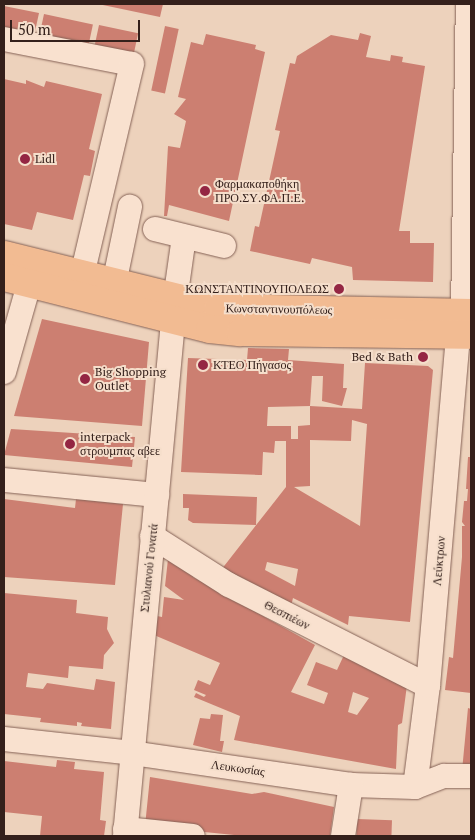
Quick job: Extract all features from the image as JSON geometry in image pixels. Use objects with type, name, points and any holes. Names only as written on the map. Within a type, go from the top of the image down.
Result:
[{"type":"main road","name":"Κωνσταντινουπόλεως","points":[[4,255],[114,284],[174,311]]},
{"type":"main road","name":"Κωνσταντινουπόλεως","points":[[16,281],[174,311],[244,311],[466,324]]},
{"type":"street","name":"Λεύκτρων","points":[[415,787],[428,686],[466,324],[469,5]]},
{"type":"street","points":[[4,39],[132,64],[82,275]]},
{"type":"street","points":[[114,284],[130,208]]},
{"type":"street","points":[[155,229],[224,246]]},
{"type":"street","name":"Στυλιανού Γονατά","points":[[125,832],[174,311],[184,237]]},
{"type":"street","points":[[4,372],[16,281]]},
{"type":"street","points":[[4,480],[157,494]]},
{"type":"street","name":"Θεσπιέων","points":[[152,536],[230,585],[428,686]]},
{"type":"street","name":"Λευκωσίας","points":[[4,739],[132,753],[351,785],[415,787],[444,776],[471,776]]},
{"type":"street","points":[[343,836],[351,785]]},
{"type":"street","points":[[125,832],[193,836]]},
{"type":"building","points":[[98,4],[163,4],[160,17]]},
{"type":"building","points":[[4,6],[39,13],[34,36],[4,30]]},
{"type":"building","points":[[44,14],[93,24],[88,47],[39,36]]},
{"type":"building","points":[[99,25],[138,33],[133,56],[94,47]]},
{"type":"building","points":[[165,26],[179,29],[165,93],[151,91]]},
{"type":"building","points":[[360,33],[371,36],[366,57],[390,61],[391,55],[403,57],[402,62],[425,66],[399,231],[410,231],[410,243],[434,243],[433,282],[353,280],[352,267],[312,258],[310,264],[250,251],[255,226],[259,227],[280,131],[275,130],[290,63],[295,64],[297,56],[331,35],[358,40]]},
{"type":"building","points":[[206,34],[256,45],[255,49],[265,52],[229,221],[169,205],[167,216],[164,216],[168,146],[180,148],[186,121],[174,114],[186,99],[178,97],[191,42],[203,45]]},
{"type":"building","points":[[4,79],[26,84],[26,80],[44,87],[46,81],[102,94],[89,149],[95,151],[90,176],[84,175],[73,220],[37,212],[32,230],[4,224]]},
{"type":"building","name":"Big Shopping Outlet","points":[[42,319],[149,342],[142,426],[14,416]]},
{"type":"building","points":[[248,348],[289,349],[288,360],[344,364],[343,388],[347,388],[342,406],[322,401],[323,376],[312,376],[310,406],[362,409],[365,363],[428,366],[433,370],[410,622],[349,616],[348,625],[293,598],[291,606],[221,570],[286,487],[286,441],[275,441],[274,453],[263,452],[262,475],[181,472],[188,358],[247,360]],"holes":[[[310,406],[310,425],[298,426],[298,439],[291,439],[291,426],[267,426],[268,407]],[[352,420],[367,424],[360,526],[294,487],[310,486],[310,440],[351,441]],[[267,562],[298,569],[295,586],[265,570]]]},
{"type":"building","name":"interpack στρουμπας αβεε","points":[[11,429],[135,437],[132,467],[4,455]]},
{"type":"building","points":[[468,457],[471,457],[471,693],[445,690],[449,657],[453,658],[462,557],[462,526],[465,526],[462,522],[464,501],[467,501],[468,489],[466,489]]},
{"type":"building","points":[[183,494],[257,497],[256,525],[193,523],[188,520],[189,508],[183,508]]},
{"type":"building","points":[[4,499],[75,508],[76,499],[123,504],[115,585],[4,577]]},
{"type":"building","points":[[168,559],[194,574],[193,577],[315,645],[291,692],[324,704],[328,693],[307,685],[316,662],[337,670],[344,655],[407,685],[402,723],[398,725],[396,769],[234,740],[240,716],[194,697],[196,693],[204,697],[206,695],[194,690],[198,680],[210,685],[220,663],[154,635],[157,616],[162,617],[164,597],[184,600],[165,586]],"holes":[[[353,692],[369,698],[357,715],[348,712]]]},
{"type":"building","points":[[4,593],[77,600],[76,613],[108,617],[107,629],[114,643],[104,655],[103,669],[69,666],[68,678],[28,673],[26,687],[43,689],[47,683],[94,690],[96,679],[115,682],[111,729],[81,726],[82,723],[77,722],[77,726],[40,722],[41,718],[4,714]]},
{"type":"building","points":[[468,708],[471,709],[471,772],[462,771]]},
{"type":"building","points":[[211,714],[223,715],[220,741],[224,741],[222,752],[193,745],[200,718],[210,719]]},
{"type":"building","points":[[57,760],[75,762],[74,769],[104,772],[100,820],[106,821],[104,836],[40,836],[42,816],[4,812],[4,761],[56,767]]},
{"type":"building","points":[[150,777],[252,794],[264,792],[334,807],[330,836],[244,836],[145,826]]},
{"type":"building","points":[[357,819],[392,820],[391,836],[356,836]]},
{"type":"place","name":"Lidl","points":[[25,159]]},
{"type":"place","name":"Φαρμακαποθήκη ΠΡΟ.ΣΥ.ΦΑ.Π.Ε.","points":[[205,191]]},
{"type":"place","name":"ΚΩΝΣΤΑΝΤΙΝΟΥΠΟΛΕΩΣ","points":[[339,289]]},
{"type":"place","name":"Bed & Bath","points":[[423,357]]},
{"type":"place","name":"ΚΤΕΟ Πήγασος","points":[[203,365]]},
{"type":"place","name":"Big Shopping Outlet","points":[[85,379]]},
{"type":"place","name":"interpack στρουμπας αβεε","points":[[70,444]]}]
